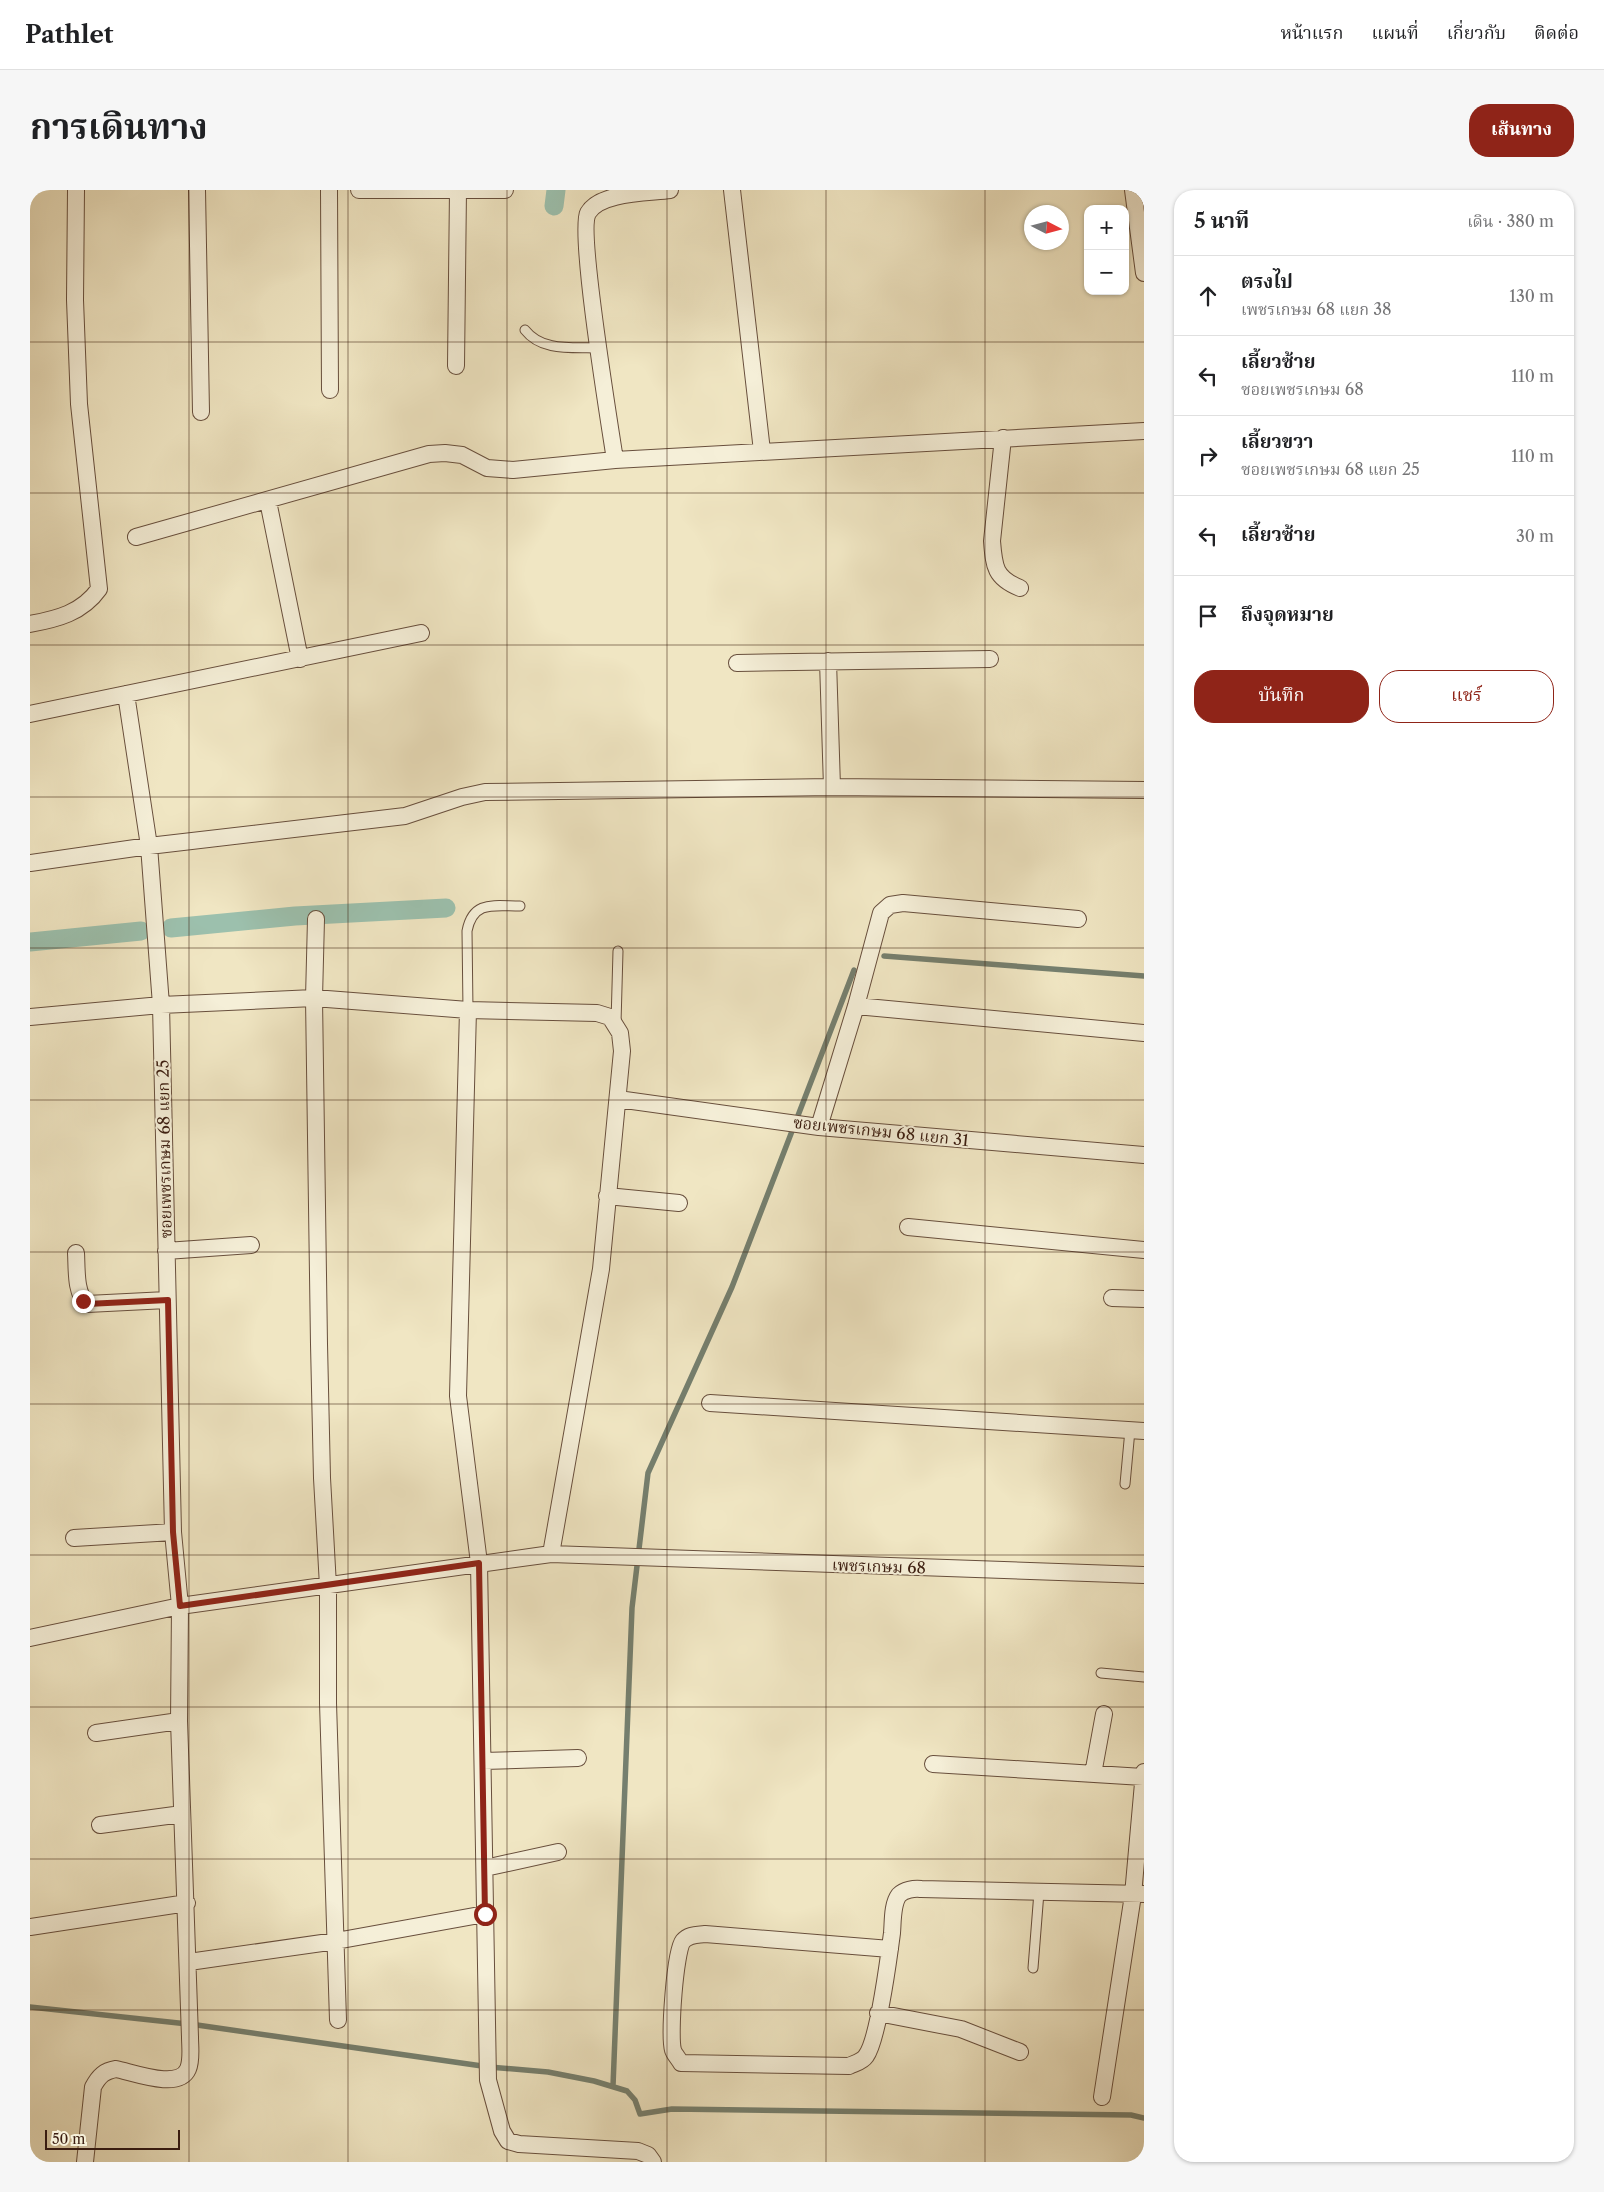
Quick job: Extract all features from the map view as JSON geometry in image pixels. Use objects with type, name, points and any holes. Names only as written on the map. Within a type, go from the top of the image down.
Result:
[{"type":"street","points":[[30,624],[58,619],[80,608],[93,598],[99,589],[80,404],[75,300],[76,190]]},
{"type":"street","points":[[197,190],[201,412]]},
{"type":"street","points":[[329,190],[330,390]]},
{"type":"street","points":[[359,190],[506,190]]},
{"type":"street","points":[[456,366],[458,190]]},
{"type":"street","points":[[614,460],[598,348],[586,228],[587,214],[598,203],[607,198],[670,190]]},
{"type":"street","points":[[732,190],[762,451]]},
{"type":"street","points":[[1133,190],[1144,274]]},
{"type":"street","points":[[136,536],[268,501],[429,454],[445,452],[462,455],[487,468],[497,470],[614,460],[762,451],[1144,431]]},
{"type":"street","points":[[1003,438],[992,541],[993,555],[996,570],[1004,581],[1020,588]]},
{"type":"street","points":[[268,501],[300,659]]},
{"type":"street","points":[[30,714],[422,632]]},
{"type":"street","points":[[737,663],[990,659]]},
{"type":"street","points":[[828,662],[832,787]]},
{"type":"street","name":"ซอยเพชรเกษม 68 แยก 25","points":[[84,2162],[93,2087],[99,2076],[108,2070],[116,2069],[173,2081],[184,2077],[189,2067],[191,2014],[179,1721],[180,1606],[173,1532],[161,1005],[149,846],[126,694]]},
{"type":"street","points":[[30,863],[149,846],[406,816],[462,797],[484,792],[832,787],[1144,790]]},
{"type":"street","points":[[819,1127],[856,1006],[881,913],[890,905],[904,903],[1078,919]]},
{"type":"street","points":[[316,919],[314,998],[322,1478],[328,1586],[328,1703],[338,2020]]},
{"type":"street","points":[[30,1017],[161,1005],[314,998],[468,1010],[597,1013],[610,1017],[616,1023],[620,1033],[622,1051],[601,1269],[551,1554]]},
{"type":"street","points":[[856,1006],[1144,1033]]},
{"type":"street","points":[[468,1010],[458,1396],[479,1563],[488,2080],[502,2131],[508,2141],[529,2145],[638,2151],[648,2155],[652,2162]]},
{"type":"street","name":"ซอยเพชรเกษม 68 แยก 31","points":[[618,1099],[819,1127],[1144,1155]]},
{"type":"street","points":[[607,1196],[679,1203]]},
{"type":"street","points":[[908,1228],[1144,1250]]},
{"type":"street","points":[[166,1251],[251,1245]]},
{"type":"street","points":[[76,1253],[78,1287],[83,1301],[87,1304],[168,1300]]},
{"type":"street","points":[[1112,1298],[1144,1299]]},
{"type":"street","points":[[710,1403],[1137,1431]]},
{"type":"street","points":[[74,1538],[173,1532]]},
{"type":"street","name":"เพชรเกษม 68","points":[[30,1638],[180,1606],[551,1554],[1144,1575]]},
{"type":"street","points":[[1093,1774],[1104,1714]]},
{"type":"street","points":[[96,1733],[179,1721]]},
{"type":"street","points":[[483,1761],[578,1758]]},
{"type":"street","points":[[933,1764],[1093,1774],[1143,1783],[1138,1895],[1102,2097]]},
{"type":"street","points":[[100,1826],[182,1814]]},
{"type":"street","points":[[485,1868],[558,1852]]},
{"type":"street","points":[[890,1949],[705,1934],[690,1935],[683,1941],[679,1952],[673,1998],[673,2051],[681,2063],[849,2066],[862,2060],[871,2048],[890,1949],[895,1904],[900,1894],[907,1891],[921,1888],[1138,1895]]},
{"type":"street","points":[[30,1927],[187,1904]]},
{"type":"street","points":[[189,1962],[336,1940],[485,1914]]},
{"type":"street","points":[[878,2012],[961,2029],[1020,2052]]},
{"type":"lane","points":[[525,330],[533,341],[543,344],[558,347],[598,348]]},
{"type":"lane","points":[[468,1010],[467,931],[470,918],[474,912],[488,907],[520,906]]},
{"type":"lane","points":[[616,1023],[618,951]]},
{"type":"lane","points":[[1125,1484],[1137,1431]]},
{"type":"lane","points":[[1101,1673],[1144,1677]]},
{"type":"lane","points":[[1033,1968],[1039,1892]]},
{"type":"waterway","points":[[554,206],[556,190]]},
{"type":"waterway","points":[[171,928],[295,916],[446,908]]},
{"type":"waterway","points":[[30,942],[141,931]]},
{"type":"waterway","points":[[884,956],[1144,976]]},
{"type":"waterway","points":[[613,2086],[632,1608],[648,1473],[732,1287],[854,970]]},
{"type":"waterway","points":[[30,2007],[197,2025],[489,2067],[548,2072],[594,2081],[627,2091],[635,2100],[640,2114],[672,2109],[1131,2115],[1144,2118]]},
{"type":"route","points":[[83,1301],[87,1304],[168,1300],[173,1532],[180,1606],[479,1563],[485,1914]]}]
